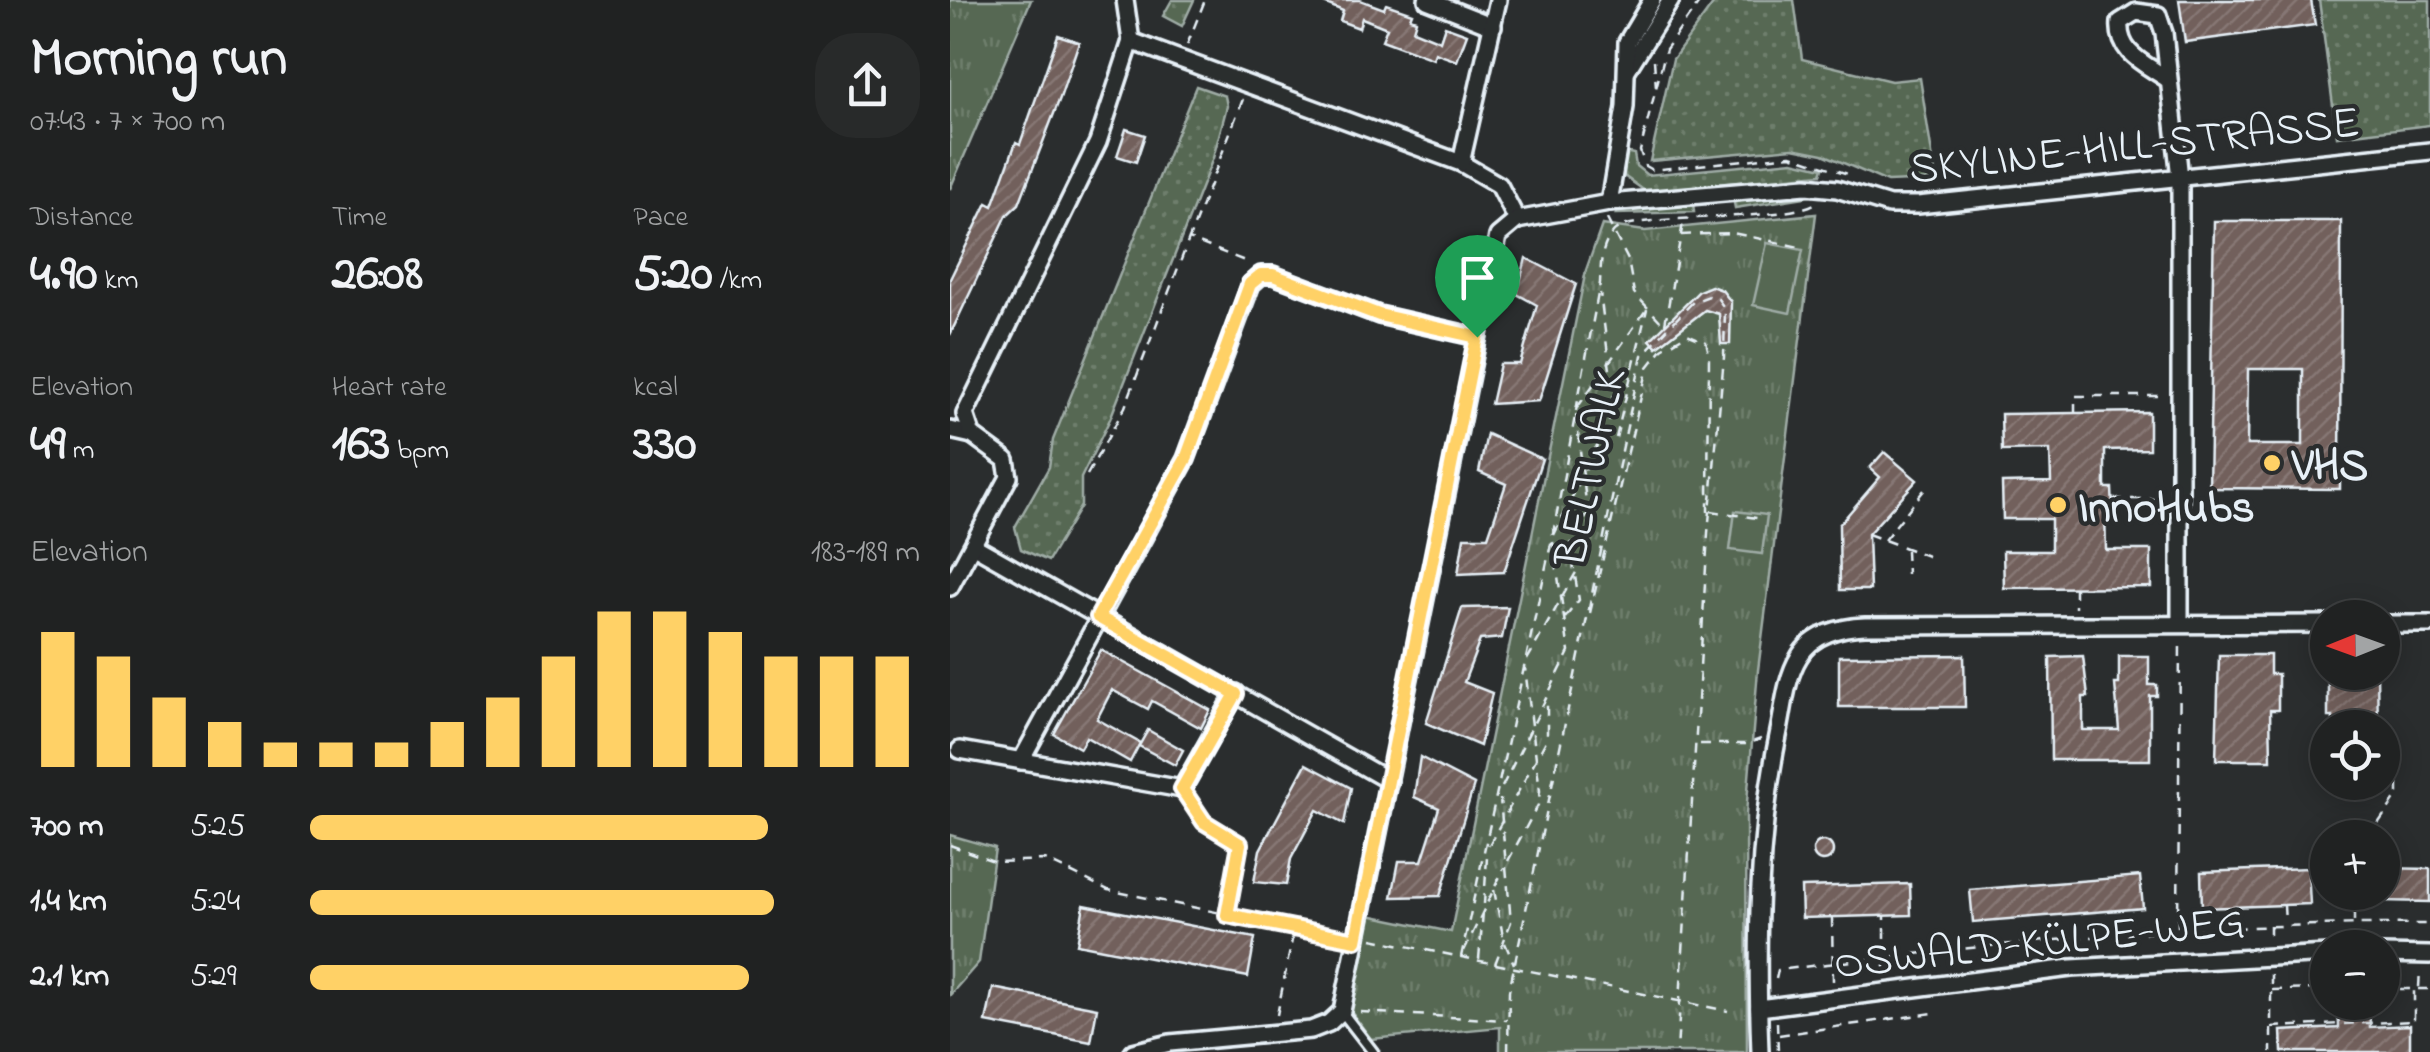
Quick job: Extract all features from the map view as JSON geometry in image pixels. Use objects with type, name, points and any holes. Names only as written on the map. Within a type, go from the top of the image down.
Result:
[{"type":"street","points":[[972,435],[965,414],[1098,142],[1131,41],[1125,0]]},
{"type":"street","points":[[1427,0],[1492,26]]},
{"type":"street","points":[[1460,163],[1498,0]]},
{"type":"street","points":[[1608,203],[1626,70],[1626,42],[1652,0]]},
{"type":"street","points":[[1626,70],[1671,0]]},
{"type":"street","points":[[1131,41],[1460,163],[1499,185],[1517,220],[1498,236],[1342,1012],[1311,1030],[1170,1043],[1133,1052]]},
{"type":"street","points":[[2167,79],[2180,178],[2180,624]]},
{"type":"street","name":"SKYLINE-HILL-STRASSE","points":[[1517,220],[1608,203],[1824,187],[1889,205],[1918,206],[2430,151]]},
{"type":"street","points":[[1021,761],[1186,459],[1250,284],[1261,275],[1273,275],[1379,315],[1477,337]]},
{"type":"street","points":[[950,430],[972,435],[1009,467],[1009,477],[950,587]]},
{"type":"street","points":[[974,546],[1388,781]]},
{"type":"street","points":[[1760,1052],[1763,810],[1788,687],[1799,656],[1813,641],[1851,626],[2310,624]]},
{"type":"street","points":[[2400,624],[2430,624]]},
{"type":"street","points":[[960,750],[1182,789],[1236,694]]},
{"type":"street","name":"OSWALD-KÜLPE-WEG","points":[[1759,1008],[2071,968],[2310,954]]},
{"type":"street","points":[[2400,956],[2425,959]]},
{"type":"lane","points":[[1342,1012],[1373,1052]]},
{"type":"path","points":[[1182,58],[1205,0]]},
{"type":"path","points":[[1701,0],[1663,58],[1640,151],[1644,166],[1652,170],[1791,155],[1862,179]]},
{"type":"path","points":[[1087,476],[1124,406],[1250,84]]},
{"type":"path","points":[[1462,956],[1552,539],[1600,286],[1602,248],[1616,228],[1632,221],[1683,222],[1810,208],[1821,198],[1824,187]]},
{"type":"path","points":[[1616,228],[1634,292],[1664,325],[1683,222]]},
{"type":"path","points":[[1681,234],[1733,233],[1804,248]]},
{"type":"path","points":[[1189,239],[1250,262],[1261,275]]},
{"type":"path","points":[[1494,964],[1511,922],[1498,793],[1569,652],[1552,539],[1615,408],[1600,286]]},
{"type":"path","name":"BELTWALK","points":[[1508,1052],[1514,965],[1642,355],[1693,302],[1709,296],[1725,309],[1677,1052]]},
{"type":"path","points":[[1462,956],[1538,806],[1524,665],[1589,545],[1586,472],[1575,411],[1648,307]]},
{"type":"path","points":[[1616,438],[1648,307]]},
{"type":"path","points":[[1672,334],[1676,339]]},
{"type":"path","name":"BELTWALK","points":[[1586,629],[1648,367],[1676,339],[1695,335],[1708,346],[1708,533]]},
{"type":"path","points":[[2075,413],[2075,396],[2180,396]]},
{"type":"path","points":[[1884,540],[1928,484]]},
{"type":"path","points":[[2112,500],[2180,498]]},
{"type":"path","points":[[1710,511],[1763,519]]},
{"type":"path","points":[[1564,620],[1578,600],[1570,546],[1590,512]]},
{"type":"path","points":[[1868,534],[1930,558]]},
{"type":"path","points":[[1906,548],[1907,574]]},
{"type":"path","points":[[2074,588],[2075,624]]},
{"type":"path","points":[[2178,928],[2180,624]]},
{"type":"path","points":[[1479,961],[1488,847],[1547,740],[1547,697]]},
{"type":"path","points":[[1698,744],[1746,744]]},
{"type":"path","points":[[1182,789],[1204,822],[1240,844],[1227,915]]},
{"type":"path","points":[[950,845],[996,862],[1045,860],[1108,890],[1295,928],[1514,965],[1728,1011]]},
{"type":"path","points":[[1494,888],[1504,940],[1514,965]]},
{"type":"path","points":[[2284,905],[2285,925]]},
{"type":"path","points":[[2233,906],[2234,926]]},
{"type":"path","points":[[2354,910],[2354,923]]},
{"type":"path","points":[[1886,916],[1883,956],[1887,991]]},
{"type":"path","points":[[1832,918],[1835,998]]},
{"type":"path","points":[[1778,970],[2178,928],[2430,924]]},
{"type":"path","points":[[2270,925],[2271,1052]]},
{"type":"path","points":[[1276,1033],[1295,928]]},
{"type":"path","points":[[2272,1027],[2414,1021],[2416,989],[2425,959]]},
{"type":"path","points":[[2271,990],[2310,989]]},
{"type":"path","points":[[2400,989],[2430,989]]},
{"type":"path","points":[[1776,1005],[1778,1052]]},
{"type":"path","points":[[1342,1012],[1509,1020]]},
{"type":"path","points":[[1778,1035],[1933,1013]]},
{"type":"green space","points":[[950,0],[1031,0],[950,189]]},
{"type":"green space","points":[[1172,0],[1194,0],[1182,26],[1163,16]]},
{"type":"green space","points":[[1716,0],[1794,0],[1802,59],[1891,81],[1920,78],[1936,180],[1887,182],[1823,154],[1793,148],[1650,161],[1673,59]]},
{"type":"green space","points":[[2319,0],[2430,0],[2430,125],[2337,136]]},
{"type":"green space","points":[[1196,86],[1225,96],[1227,106],[1213,158],[1110,419],[1081,478],[1081,506],[1048,561],[1021,549],[1015,527],[1049,467],[1053,440]]},
{"type":"green space","points":[[1624,152],[1634,154],[1636,166],[1647,175],[1793,161],[1823,168],[1821,174],[1645,191],[1624,176]]},
{"type":"green space","points":[[1799,193],[1811,196],[1735,208],[1733,198]]},
{"type":"green space","points":[[1693,203],[1694,212],[1616,214],[1617,212]]},
{"type":"green space","points":[[1816,214],[1758,670],[1746,814],[1747,1052],[1500,1052],[1500,1027],[1371,1039],[1349,1009],[1368,915],[1451,932],[1586,270],[1602,225],[1645,231]]},
{"type":"green space","points":[[1767,243],[1803,250],[1790,313],[1753,305]]},
{"type":"green space","points":[[1735,511],[1767,515],[1762,554],[1730,550]]},
{"type":"green space","points":[[950,835],[995,848],[979,962],[950,995]]},
{"type":"building","points":[[1317,0],[1360,0],[1384,9],[1386,4],[1412,13],[1410,18],[1416,20],[1413,30],[1440,41],[1445,26],[1467,34],[1457,61],[1435,53],[1433,59],[1382,40],[1387,28],[1362,18],[1359,28],[1340,21],[1343,11]]},
{"type":"building","points":[[2179,0],[2311,0],[2315,25],[2185,42]]},
{"type":"building","points":[[1058,35],[1079,42],[1060,98],[1019,204],[1007,215],[950,335],[950,279],[987,203],[993,206],[1016,142],[1020,144]]},
{"type":"building","points":[[1126,129],[1145,135],[1136,162],[1117,156]]},
{"type":"building","points":[[2214,221],[2341,221],[2340,489],[2209,488]],"holes":[[[2248,369],[2303,369],[2303,445],[2247,445]]]},
{"type":"building","points":[[1526,258],[1576,284],[1539,401],[1491,404],[1500,364],[1520,364],[1537,305],[1517,294]]},
{"type":"building","points":[[1711,286],[1722,290],[1731,302],[1730,344],[1721,344],[1719,314],[1705,310],[1657,347],[1650,340],[1699,291]]},
{"type":"building","name":"InnoHubs","points":[[2149,412],[2149,449],[2105,450],[2105,488],[2112,488],[2113,511],[2105,512],[2106,550],[2151,550],[2151,587],[2004,588],[2003,551],[2051,551],[2051,519],[2003,519],[2002,483],[2051,482],[2050,450],[2002,451],[2001,414]]},
{"type":"building","points":[[1487,434],[1542,459],[1504,572],[1458,574],[1464,537],[1488,537],[1506,484],[1479,472]]},
{"type":"building","points":[[1884,452],[1917,480],[1868,534],[1870,590],[1840,590],[1839,525],[1880,477],[1870,468]]},
{"type":"building","points":[[1508,607],[1502,638],[1480,640],[1464,682],[1492,693],[1480,746],[1426,723],[1462,608]]},
{"type":"building","points":[[1101,650],[1210,710],[1201,728],[1152,701],[1148,709],[1112,690],[1097,719],[1140,743],[1130,762],[1086,737],[1080,748],[1054,734]]},
{"type":"building","points":[[1964,655],[1965,707],[1839,707],[1839,656]]},
{"type":"building","points":[[2219,655],[2270,655],[2270,674],[2278,674],[2278,710],[2270,710],[2271,760],[2216,760]]},
{"type":"building","points":[[2083,656],[2088,697],[2083,697],[2083,730],[2119,730],[2115,684],[2119,684],[2119,656],[2149,656],[2149,685],[2157,685],[2157,696],[2150,696],[2150,760],[2051,760],[2050,657]]},
{"type":"building","points":[[2328,690],[2377,690],[2378,710],[2328,710]]},
{"type":"building","points":[[1148,730],[1183,750],[1175,765],[1139,746]]},
{"type":"building","points":[[1420,757],[1474,785],[1440,896],[1392,897],[1399,861],[1422,861],[1439,808],[1414,797]]},
{"type":"building","points":[[1306,764],[1351,788],[1344,824],[1317,810],[1291,859],[1286,885],[1254,882],[1260,850]]},
{"type":"building","points":[[1823,841],[1833,851],[1823,861],[1813,851]]},
{"type":"building","points":[[2308,868],[2310,904],[2202,908],[2201,872]]},
{"type":"building","points":[[2400,868],[2430,869],[2430,902],[2400,901]]},
{"type":"building","points":[[2140,876],[2143,908],[1973,922],[1970,890]]},
{"type":"building","points":[[1910,884],[1911,915],[1802,918],[1801,887]]},
{"type":"building","points":[[1084,905],[1255,938],[1248,977],[1077,944]]},
{"type":"building","points":[[993,988],[1097,1008],[1091,1042],[986,1022]]},
{"type":"building","points":[[2339,1020],[2370,1020],[2370,1027],[2410,1025],[2410,1052],[2282,1052],[2281,1031],[2339,1028]]},
{"type":"place","name":"VHS","points":[[2272,463]]},
{"type":"place","name":"InnoHubs","points":[[2058,505]]},
{"type":"route","points":[[1261,275],[1273,275],[1379,315],[1477,337],[1356,940],[1227,915],[1240,844],[1204,822],[1182,789],[1236,694],[1098,617],[1186,459],[1250,284],[1261,275]]}]
